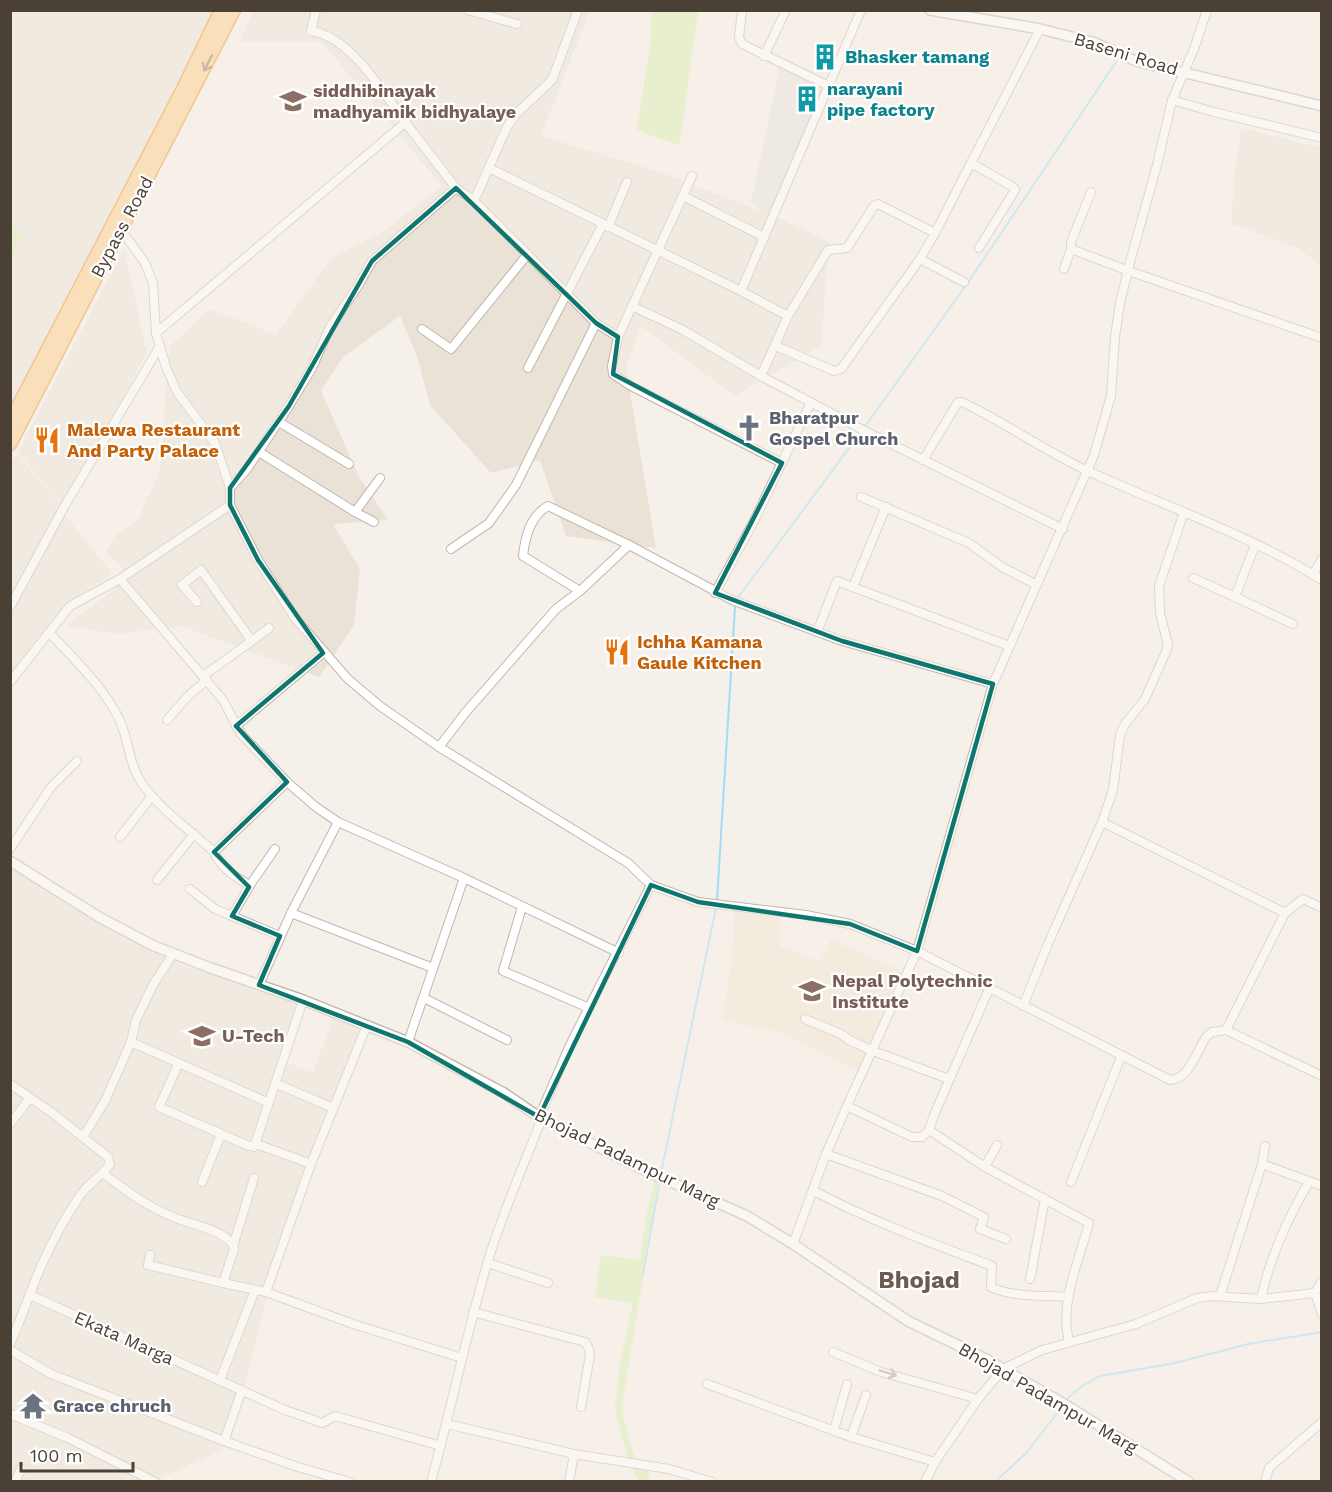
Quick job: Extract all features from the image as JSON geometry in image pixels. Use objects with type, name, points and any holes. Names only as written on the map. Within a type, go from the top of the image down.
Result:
[{"type":"highway","name":"Bypass Road","points":[[10,444],[221,10]]},
{"type":"highway","name":"Bypass Road","points":[[10,422],[234,10]]},
{"type":"street","points":[[316,10],[311,31],[322,32],[329,36],[366,67],[456,188],[474,201],[596,322],[618,337]]},
{"type":"street","points":[[468,10],[517,24]]},
{"type":"street","points":[[474,201],[507,127],[516,114],[552,80],[578,10]]},
{"type":"street","points":[[742,10],[739,37],[742,44],[830,86]]},
{"type":"street","points":[[764,56],[786,10]]},
{"type":"street","points":[[741,291],[861,10]]},
{"type":"street","points":[[793,1244],[826,1154],[917,951],[993,684],[1088,471],[1111,396],[1120,303],[1172,100],[1194,49],[1207,10]]},
{"type":"street","name":"Baseni Road","points":[[930,11],[1041,29],[1093,42],[1136,61],[1322,106]]},
{"type":"street","points":[[776,346],[834,371],[841,369],[920,259],[1041,29]]},
{"type":"street","points":[[1172,100],[1322,138]]},
{"type":"street","points":[[156,333],[406,122]]},
{"type":"street","points":[[971,163],[1013,186],[1015,190],[979,248]]},
{"type":"street","points":[[489,168],[788,316]]},
{"type":"street","points":[[692,176],[618,337],[612,366],[613,374],[782,463]]},
{"type":"street","points":[[528,368],[627,182]]},
{"type":"street","points":[[230,488],[247,469],[279,422],[312,368],[330,327],[372,261],[456,188]]},
{"type":"street","points":[[1064,269],[1071,242],[1091,192]]},
{"type":"street","points":[[683,196],[764,237]]},
{"type":"street","points":[[761,376],[788,316],[828,250],[847,248],[874,206],[878,204],[935,233]]},
{"type":"street","points":[[116,230],[136,249],[145,263],[153,283],[156,333],[166,367],[177,392],[215,443],[230,488],[230,505],[275,589],[295,618],[324,652],[366,694],[439,747],[628,863],[651,885],[698,902],[806,915],[850,924],[917,951],[1162,1077],[1176,1080],[1185,1074],[1207,1036],[1212,1032],[1226,1030],[1322,1076]]},
{"type":"street","points":[[1071,249],[1322,338]]},
{"type":"street","points":[[422,329],[451,349],[527,255]]},
{"type":"street","points":[[920,259],[964,282]]},
{"type":"street","points":[[632,306],[712,346],[761,376],[923,460],[1063,529]]},
{"type":"street","points":[[452,549],[489,523],[516,485],[596,322]]},
{"type":"street","points":[[10,607],[64,507],[160,346]]},
{"type":"street","points":[[715,593],[754,521],[811,402]]},
{"type":"street","points":[[923,460],[958,402],[962,402],[1088,471],[1255,545],[1322,580]]},
{"type":"street","points":[[279,422],[349,464]]},
{"type":"street","points":[[259,452],[374,522]]},
{"type":"street","points":[[355,512],[380,478]]},
{"type":"street","points":[[861,497],[969,543],[1002,567],[1037,585]]},
{"type":"street","points":[[10,682],[70,606],[120,579],[230,505]]},
{"type":"street","points":[[580,591],[523,556],[530,526],[541,510],[548,506],[629,546],[715,593],[842,641],[993,684]]},
{"type":"street","points":[[854,587],[886,507]]},
{"type":"street","points":[[1023,1006],[1102,822],[1113,790],[1120,735],[1125,724],[1145,699],[1168,645],[1159,605],[1159,586],[1184,512]]},
{"type":"street","points":[[1234,597],[1255,545]]},
{"type":"street","points":[[439,747],[466,712],[556,609],[580,591],[629,546]]},
{"type":"street","points":[[1313,575],[1322,559]]},
{"type":"street","points":[[197,602],[182,585],[201,570],[249,637],[249,643]]},
{"type":"street","points":[[1193,578],[1293,624]]},
{"type":"street","points":[[120,579],[223,700],[241,734],[286,782],[316,807],[338,822],[464,878],[619,952]]},
{"type":"street","points":[[817,632],[837,581],[1009,646]]},
{"type":"street","points":[[167,720],[205,678],[269,628]]},
{"type":"street","points":[[49,632],[108,698],[123,729],[134,770],[152,796],[214,852],[221,864],[250,885]]},
{"type":"street","points":[[236,726],[324,652]]},
{"type":"street","points":[[10,849],[51,787],[77,761]]},
{"type":"street","points":[[214,852],[286,782]]},
{"type":"street","points":[[120,837],[152,796]]},
{"type":"street","points":[[259,985],[291,913],[338,822]]},
{"type":"street","points":[[1102,822],[1285,913]]},
{"type":"street","points":[[157,880],[194,834]]},
{"type":"street","points":[[232,916],[275,849]]},
{"type":"street","name":"Bhojad Padampur Marg","points":[[10,861],[99,918],[173,954],[303,1000],[408,1042],[504,1093],[539,1117],[642,1169],[747,1216],[908,1321],[1003,1369],[1066,1405],[1189,1482]]},
{"type":"street","points":[[408,1042],[464,878]]},
{"type":"street","points":[[431,1482],[473,1312],[507,1205],[539,1126],[539,1117],[589,1008],[651,885]]},
{"type":"street","points":[[190,889],[215,909],[280,936]]},
{"type":"street","points":[[1226,1030],[1285,913],[1303,899],[1322,908]]},
{"type":"street","points":[[522,907],[502,971],[589,1008]]},
{"type":"street","points":[[291,913],[433,968]]},
{"type":"street","points":[[83,1137],[105,1101],[131,1042],[136,1020],[153,985],[173,954]]},
{"type":"street","points":[[847,1106],[912,1137],[922,1137],[929,1130],[989,989]]},
{"type":"street","points":[[424,998],[507,1040]]},
{"type":"street","points":[[254,1147],[267,1102],[303,1000]]},
{"type":"street","points":[[805,1019],[842,1034],[849,1041],[873,1051],[949,1079]]},
{"type":"street","points":[[266,1292],[311,1164],[367,1025]]},
{"type":"street","points":[[131,1042],[267,1102]]},
{"type":"street","points":[[1071,1182],[1121,1057]]},
{"type":"street","points":[[179,1063],[159,1107],[254,1147],[259,1145],[311,1164]]},
{"type":"street","points":[[275,1083],[333,1108]]},
{"type":"street","points":[[10,1084],[83,1137],[108,1157],[110,1164],[104,1174],[80,1194],[57,1234],[10,1344]]},
{"type":"street","points":[[10,1124],[30,1098]]},
{"type":"street","points":[[929,1130],[985,1167],[1089,1223],[1068,1297],[1065,1319],[1069,1342]]},
{"type":"street","points":[[202,1182],[221,1134]]},
{"type":"street","points":[[985,1167],[997,1145]]},
{"type":"street","points":[[1220,1296],[1262,1164],[1265,1146]]},
{"type":"street","points":[[826,1154],[942,1196],[984,1217],[980,1229],[1006,1239]]},
{"type":"street","points":[[1262,1164],[1322,1186]]},
{"type":"street","points":[[104,1174],[137,1199],[160,1212],[210,1230],[234,1243]]},
{"type":"street","points":[[222,1283],[254,1178]]},
{"type":"street","points":[[1261,1299],[1272,1257],[1309,1182]]},
{"type":"street","points":[[814,1191],[842,1207],[992,1266],[991,1287],[1015,1293],[1068,1297]]},
{"type":"street","points":[[1030,1280],[1045,1199]]},
{"type":"street","points":[[150,1255],[148,1264],[266,1292],[353,1324],[462,1358]]},
{"type":"street","points":[[488,1263],[548,1283]]},
{"type":"street","points":[[1322,1281],[1315,1293],[1322,1314]]},
{"type":"street","points":[[220,1380],[255,1290]]},
{"type":"street","points":[[926,1481],[935,1462],[978,1399],[1003,1369],[1042,1350],[1137,1324],[1197,1298],[1220,1296],[1261,1299],[1315,1293]]},
{"type":"street","name":"Ekata Marga","points":[[30,1295],[285,1410],[322,1423],[336,1416],[441,1446]]},
{"type":"street","points":[[473,1312],[585,1342],[590,1355],[580,1407]]},
{"type":"street","points":[[10,1350],[51,1374],[224,1441],[298,1467],[350,1482]]},
{"type":"street","points":[[833,1352],[881,1372],[978,1399]]},
{"type":"street","points":[[834,1430],[847,1383]]},
{"type":"street","points":[[707,1384],[851,1437],[935,1462]]},
{"type":"street","points":[[224,1441],[242,1390]]},
{"type":"street","points":[[851,1437],[866,1395]]},
{"type":"street","points":[[10,1414],[68,1438],[155,1482]]},
{"type":"street","points":[[1265,1482],[1269,1468],[1322,1422]]},
{"type":"street","points":[[447,1424],[574,1454],[669,1469],[712,1482]]},
{"type":"street","points":[[569,1482],[574,1454]]},
{"type":"street","points":[[15,1482],[21,1469]]},
{"type":"highlighted area","points":[[456,188],[596,323],[618,337],[613,374],[782,463],[715,593],[842,641],[993,684],[917,951],[850,924],[698,902],[651,885],[539,1117],[408,1042],[259,985],[280,936],[232,916],[249,887],[214,852],[287,782],[236,726],[323,653],[258,560],[230,505],[230,488],[289,406],[372,261]]},
{"type":"shaded area","points":[[11,11],[218,11],[11,427]]},
{"type":"shaded area","points":[[253,11],[590,11],[541,136],[657,171],[777,217],[829,242],[821,346],[735,396],[641,326],[626,367],[656,548],[566,536],[540,460],[491,473],[430,405],[417,356],[400,316],[343,357],[321,391],[359,477],[388,520],[333,524],[360,569],[354,625],[319,677],[181,626],[118,634],[66,626],[120,585],[123,568],[106,552],[115,536],[138,519],[160,471],[169,347],[210,309],[276,335],[330,259],[383,232],[442,186],[321,41],[240,42]]},
{"type":"shaded area","name":"narayani pipe factory","points":[[780,66],[826,85],[773,217],[751,203]]},
{"type":"shaded area","points":[[1241,128],[1321,148],[1321,266],[1298,248],[1232,224],[1233,188]]},
{"type":"shaded area","points":[[124,249],[147,353],[64,507],[18,452]]},
{"type":"shaded area","points":[[18,455],[60,504],[66,516],[112,574],[68,603],[11,678],[10,461]]},
{"type":"shaded area","points":[[10,868],[74,908],[175,963],[306,1005],[286,1062],[313,1073],[333,1017],[364,1030],[268,1293],[230,1446],[161,1478],[160,1481],[11,1481]]},
{"type":"shaded area","name":"Nepal Polytechnic Institute","points":[[734,913],[781,917],[779,946],[820,962],[831,939],[905,973],[861,1072],[782,1033],[722,1019],[732,960]]},
{"type":"green space","points":[[651,11],[698,11],[680,143],[677,145],[637,130],[651,37]]},
{"type":"green space","points":[[11,228],[23,237],[11,257]]},
{"type":"green space","points":[[655,1179],[659,1180],[622,1405],[623,1417],[635,1459],[628,1458],[616,1416],[615,1403],[620,1363],[633,1303],[595,1297],[601,1255],[640,1260]]},
{"type":"green space","points":[[632,1465],[647,1468],[650,1481],[638,1481]]},
{"type":"waterway","points":[[866,425],[967,284],[1116,62]]},
{"type":"waterway","points":[[737,599],[861,432]]},
{"type":"waterway","points":[[717,900],[735,607]]},
{"type":"waterway","points":[[661,1173],[716,908]]},
{"type":"waterway","points":[[643,1275],[659,1186]]},
{"type":"waterway","points":[[1067,1399],[1082,1386],[1100,1376],[1175,1363],[1248,1344],[1322,1332]]},
{"type":"waterway","points":[[995,1482],[1027,1452],[1061,1408]]},
{"type":"place","name":"Bhasker tamang","points":[[825,57]]},
{"type":"place","name":"narayani pipe factory","points":[[807,99]]},
{"type":"place","name":"siddhibinayak madhyamik bidhyalaye","points":[[293,101]]},
{"type":"place","name":"Bharatpur Gospel Church","points":[[749,428]]},
{"type":"place","name":"Malewa Restaurant And Party Palace","points":[[47,440]]},
{"type":"place","name":"Ichha Kamana Gaule Kitchen","points":[[617,652]]},
{"type":"place","name":"Nepal Polytechnic Institute","points":[[812,991]]},
{"type":"place","name":"U-Tech","points":[[202,1036]]},
{"type":"place","name":"Grace chruch","points":[[33,1406]]},
{"type":"district","name":"Bhojad","points":[[919,1280]]}]
